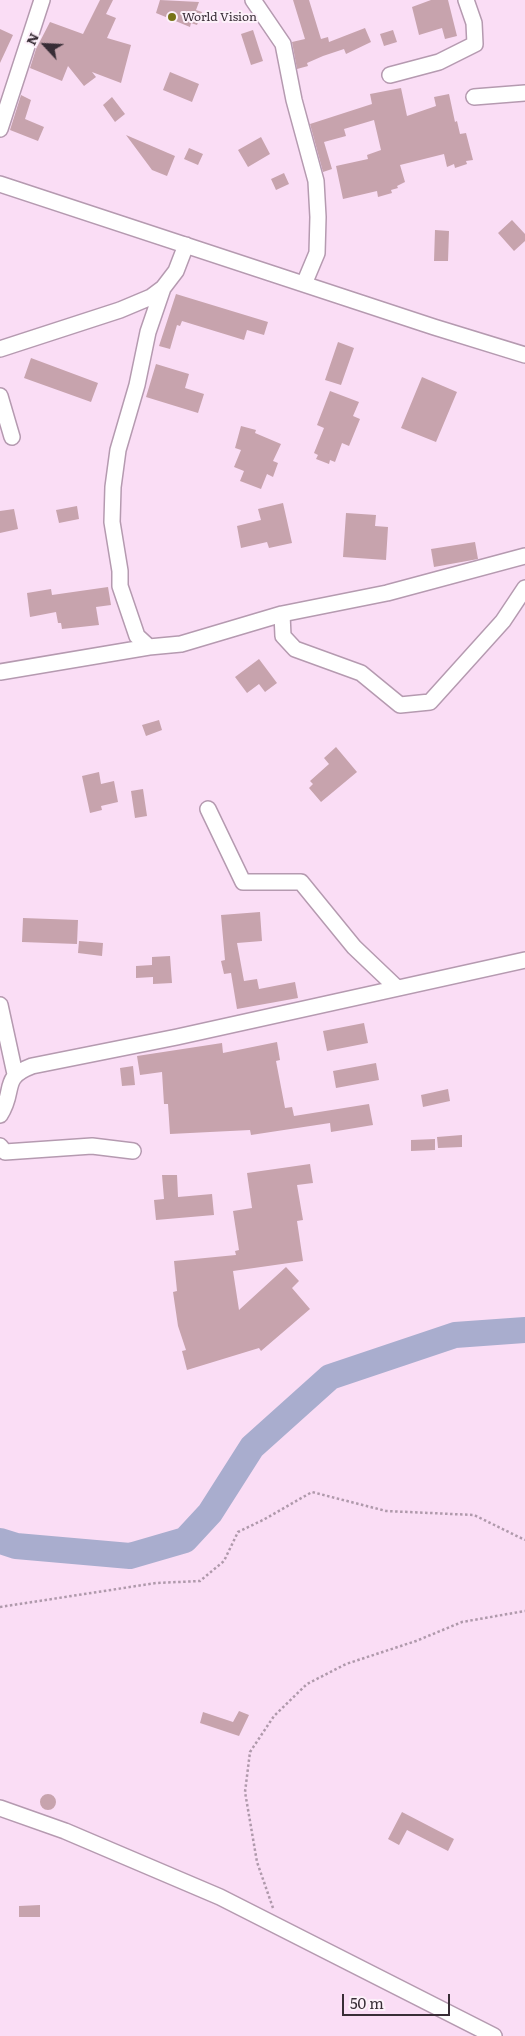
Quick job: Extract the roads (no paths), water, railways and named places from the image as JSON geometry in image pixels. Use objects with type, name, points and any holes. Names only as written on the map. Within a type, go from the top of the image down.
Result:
[{"type":"street","points":[[0,129],[42,0]]},
{"type":"street","points":[[253,0],[283,44],[294,100],[316,181],[317,253],[304,284]]},
{"type":"street","points":[[390,75],[439,62],[475,44],[474,23],[466,0]]},
{"type":"street","points":[[474,97],[525,93]]},
{"type":"street","points":[[0,184],[434,328],[525,355]]},
{"type":"street","points":[[0,349],[120,310],[151,297],[163,288],[176,271],[186,245]]},
{"type":"street","points":[[149,647],[138,636],[133,627],[120,586],[120,571],[112,522],[113,496],[118,450],[137,385],[148,332],[163,288]]},
{"type":"street","points":[[0,396],[12,437]]},
{"type":"street","points":[[0,672],[149,647],[181,644],[282,614],[387,593],[525,556]]},
{"type":"street","points":[[282,614],[284,636],[295,649],[361,673],[400,704],[430,702],[503,621],[525,588]]},
{"type":"street","points":[[208,809],[243,882],[301,882],[354,947],[396,987]]},
{"type":"street","points":[[0,1115],[6,1106],[10,1082],[15,1074],[32,1066],[177,1037],[396,987],[525,960]]},
{"type":"street","points":[[0,1005],[15,1074]]},
{"type":"street","points":[[0,1146],[5,1152],[92,1146],[133,1151]]},
{"type":"street","points":[[0,1808],[65,1831],[220,1897],[494,2036]]},
{"type":"waterway","points":[[0,1541],[16,1546],[130,1556],[185,1540],[210,1513],[252,1447],[330,1377],[455,1335],[525,1330]]},
{"type":"place","name":"World Vision","points":[[172,17]]}]
